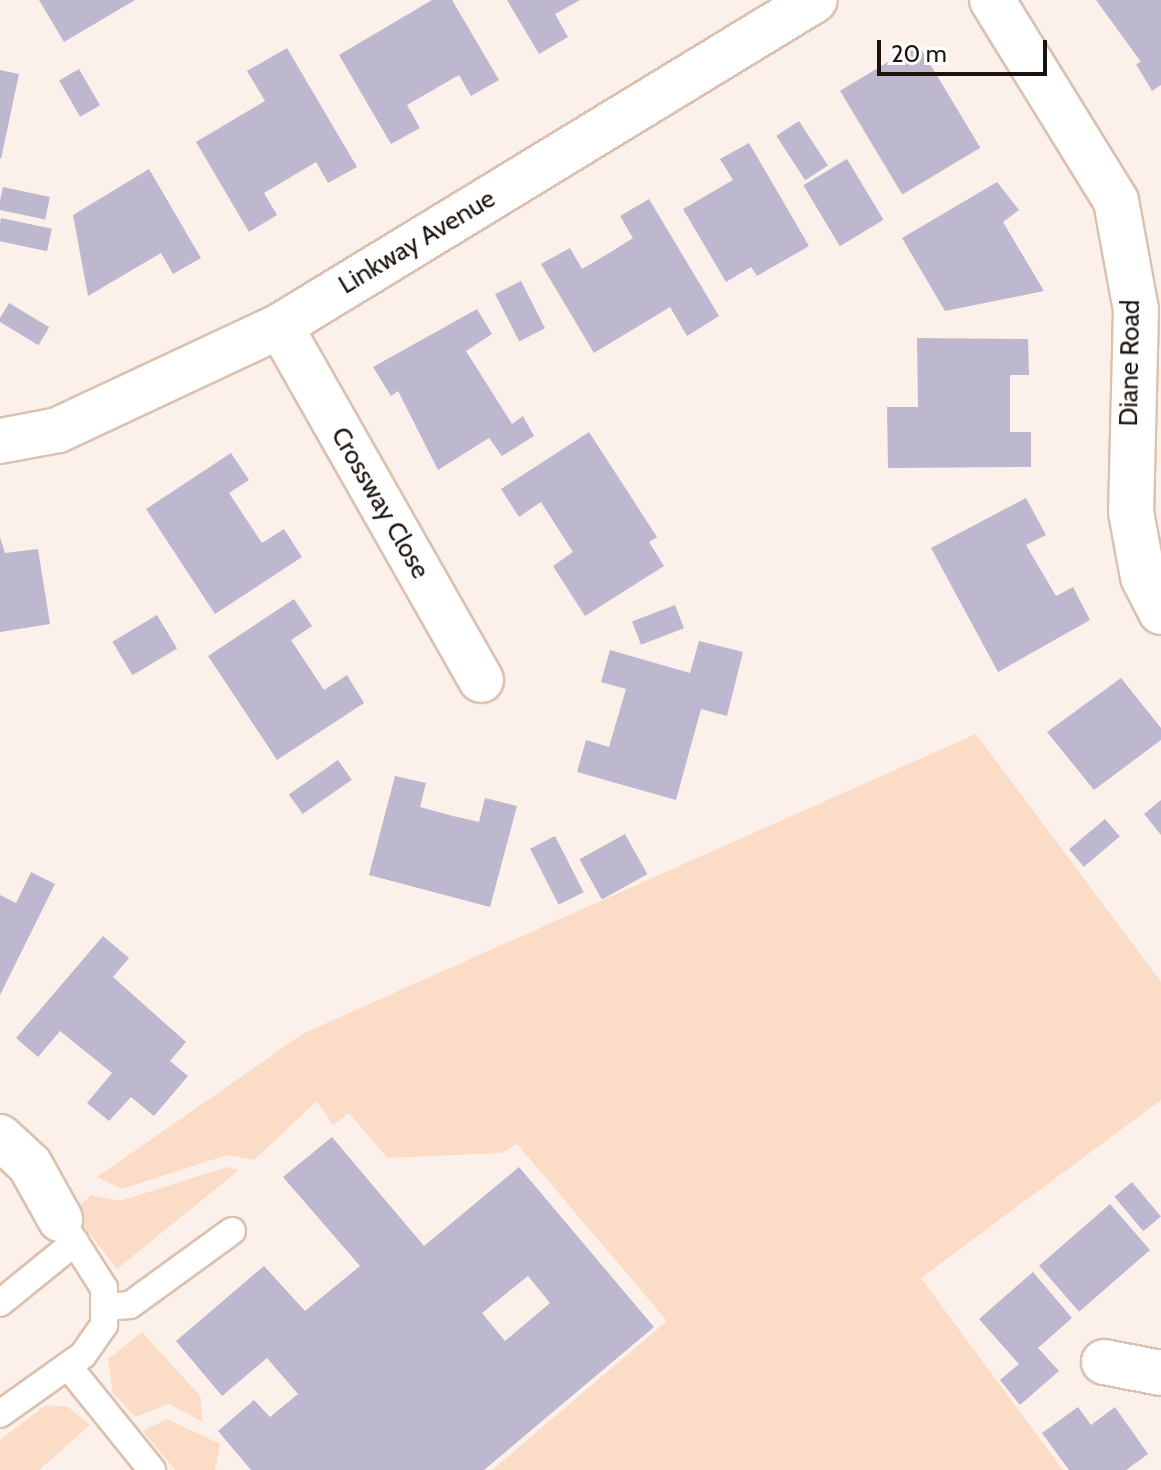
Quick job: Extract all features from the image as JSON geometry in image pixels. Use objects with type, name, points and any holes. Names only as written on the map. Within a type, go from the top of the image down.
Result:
[{"type":"street","name":"Linkway Avenue","points":[[0,441],[58,430],[280,326],[815,0]]},
{"type":"street","name":"Diane Road","points":[[992,0],[1116,201],[1136,310],[1131,512],[1143,577],[1161,612]]},
{"type":"street","name":"Crossway Close","points":[[280,326],[481,680]]},
{"type":"street","points":[[0,1137],[30,1165],[67,1230]]},
{"type":"street","points":[[1104,1362],[1161,1373]]},
{"type":"lane","points":[[0,1303],[67,1230],[104,1288],[107,1307],[104,1325],[68,1366],[0,1414]]},
{"type":"lane","points":[[107,1307],[130,1305],[232,1231]]},
{"type":"lane","points":[[68,1366],[152,1470]]},
{"type":"shaded area","points":[[976,734],[1161,982],[1161,1100],[921,1278],[1063,1470],[492,1470],[667,1321],[517,1144],[501,1153],[387,1158],[349,1113],[333,1125],[317,1101],[254,1160],[227,1155],[122,1189],[97,1177],[304,1033]]},
{"type":"shaded area","points":[[227,1167],[239,1170],[117,1269],[73,1212],[91,1195],[120,1201]]},
{"type":"shaded area","points":[[142,1332],[200,1396],[203,1422],[169,1404],[135,1417],[113,1393],[108,1359]]},
{"type":"shaded area","points":[[46,1405],[68,1407],[90,1425],[39,1470],[0,1470],[0,1440]]},
{"type":"shaded area","points":[[167,1419],[220,1444],[215,1470],[175,1470],[143,1431]]},
{"type":"building","points":[[39,0],[135,0],[64,42]]},
{"type":"building","points":[[432,0],[452,0],[499,80],[471,96],[459,75],[407,105],[420,128],[391,144],[339,55]]},
{"type":"building","points":[[507,0],[580,0],[555,14],[568,37],[539,54]]},
{"type":"building","points":[[1096,0],[1161,0],[1161,85],[1152,91],[1136,64],[1141,62]]},
{"type":"building","points":[[918,44],[980,148],[902,195],[840,91]]},
{"type":"building","points":[[287,48],[357,167],[328,183],[316,162],[264,193],[277,215],[249,232],[196,142],[265,101],[247,71]]},
{"type":"building","points":[[79,69],[100,105],[80,117],[59,80]]},
{"type":"building","points":[[0,70],[19,74],[1,159],[0,158]]},
{"type":"building","points":[[799,121],[828,165],[805,180],[776,136]]},
{"type":"building","points":[[749,143],[809,246],[757,276],[751,267],[726,282],[683,209],[733,180],[720,159]]},
{"type":"building","points":[[847,159],[884,220],[840,246],[803,185]]},
{"type":"building","points":[[149,169],[201,258],[173,274],[161,253],[88,296],[73,215]]},
{"type":"building","points":[[997,182],[1019,210],[1003,222],[1044,291],[945,311],[902,238]]},
{"type":"building","points":[[3,187],[50,197],[45,219],[0,210]]},
{"type":"building","points":[[649,199],[719,316],[687,336],[670,307],[594,353],[541,264],[570,248],[582,269],[611,252],[633,238],[620,216]]},
{"type":"building","points":[[1,218],[52,229],[47,251],[0,241]]},
{"type":"building","points":[[521,281],[545,328],[519,341],[495,294]]},
{"type":"building","points":[[9,303],[49,327],[38,345],[0,322]]},
{"type":"building","points":[[477,309],[492,334],[466,351],[512,424],[523,416],[534,436],[502,456],[489,438],[438,470],[398,391],[391,396],[373,367]]},
{"type":"building","points":[[917,338],[1028,339],[1029,375],[1010,375],[1010,432],[1031,432],[1031,467],[888,468],[887,407],[918,407]]},
{"type":"building","points":[[589,432],[657,537],[649,542],[664,566],[585,616],[553,566],[573,552],[541,502],[519,517],[501,489]]},
{"type":"building","points":[[231,453],[249,480],[229,493],[262,543],[284,529],[302,557],[215,614],[146,509]]},
{"type":"building","points":[[1026,498],[1046,535],[1026,545],[1056,596],[1073,587],[1090,620],[998,672],[931,548]]},
{"type":"building","points":[[0,537],[5,553],[38,549],[50,624],[0,632]]},
{"type":"building","points":[[294,599],[312,626],[291,640],[324,690],[347,675],[364,703],[277,760],[208,656]]},
{"type":"building","points":[[675,605],[684,628],[641,645],[632,621]]},
{"type":"building","points":[[157,615],[177,648],[133,675],[112,642]]},
{"type":"building","points":[[699,641],[743,652],[727,716],[701,709],[676,800],[577,772],[586,740],[609,747],[626,689],[601,682],[610,650],[690,673]]},
{"type":"building","points":[[1121,678],[1161,728],[1161,740],[1094,790],[1047,732]]},
{"type":"building","points":[[338,760],[352,780],[303,814],[289,794]]},
{"type":"building","points":[[395,776],[426,783],[420,807],[453,816],[479,822],[485,798],[517,806],[490,907],[369,875]]},
{"type":"building","points":[[1161,800],[1161,835],[1144,814]]},
{"type":"building","points":[[1105,819],[1120,837],[1084,867],[1069,849]]},
{"type":"building","points":[[625,834],[647,874],[602,899],[580,859]]},
{"type":"building","points":[[555,836],[584,892],[559,905],[530,849]]},
{"type":"building","points":[[31,872],[55,884],[0,995],[0,895],[16,903]]},
{"type":"building","points":[[103,936],[129,958],[113,977],[186,1042],[170,1061],[188,1076],[154,1116],[131,1097],[109,1121],[87,1103],[112,1073],[60,1031],[38,1057],[16,1038]]},
{"type":"building","points":[[332,1137],[424,1246],[519,1167],[654,1327],[484,1470],[251,1470],[218,1431],[254,1400],[270,1417],[298,1394],[267,1358],[222,1396],[176,1341],[264,1266],[305,1311],[360,1266],[283,1177]],"holes":[[[528,1276],[550,1303],[505,1341],[482,1313]]]},
{"type":"building","points":[[1132,1182],[1161,1216],[1143,1231],[1114,1197]]},
{"type":"building","points":[[1110,1204],[1150,1250],[1079,1312],[1039,1266]]},
{"type":"building","points":[[1033,1272],[1072,1318],[1038,1348],[1059,1371],[1020,1405],[1000,1380],[1019,1364],[979,1319]]},
{"type":"building","points":[[1078,1407],[1091,1425],[1115,1407],[1148,1454],[1126,1470],[1069,1470],[1042,1433]]}]
